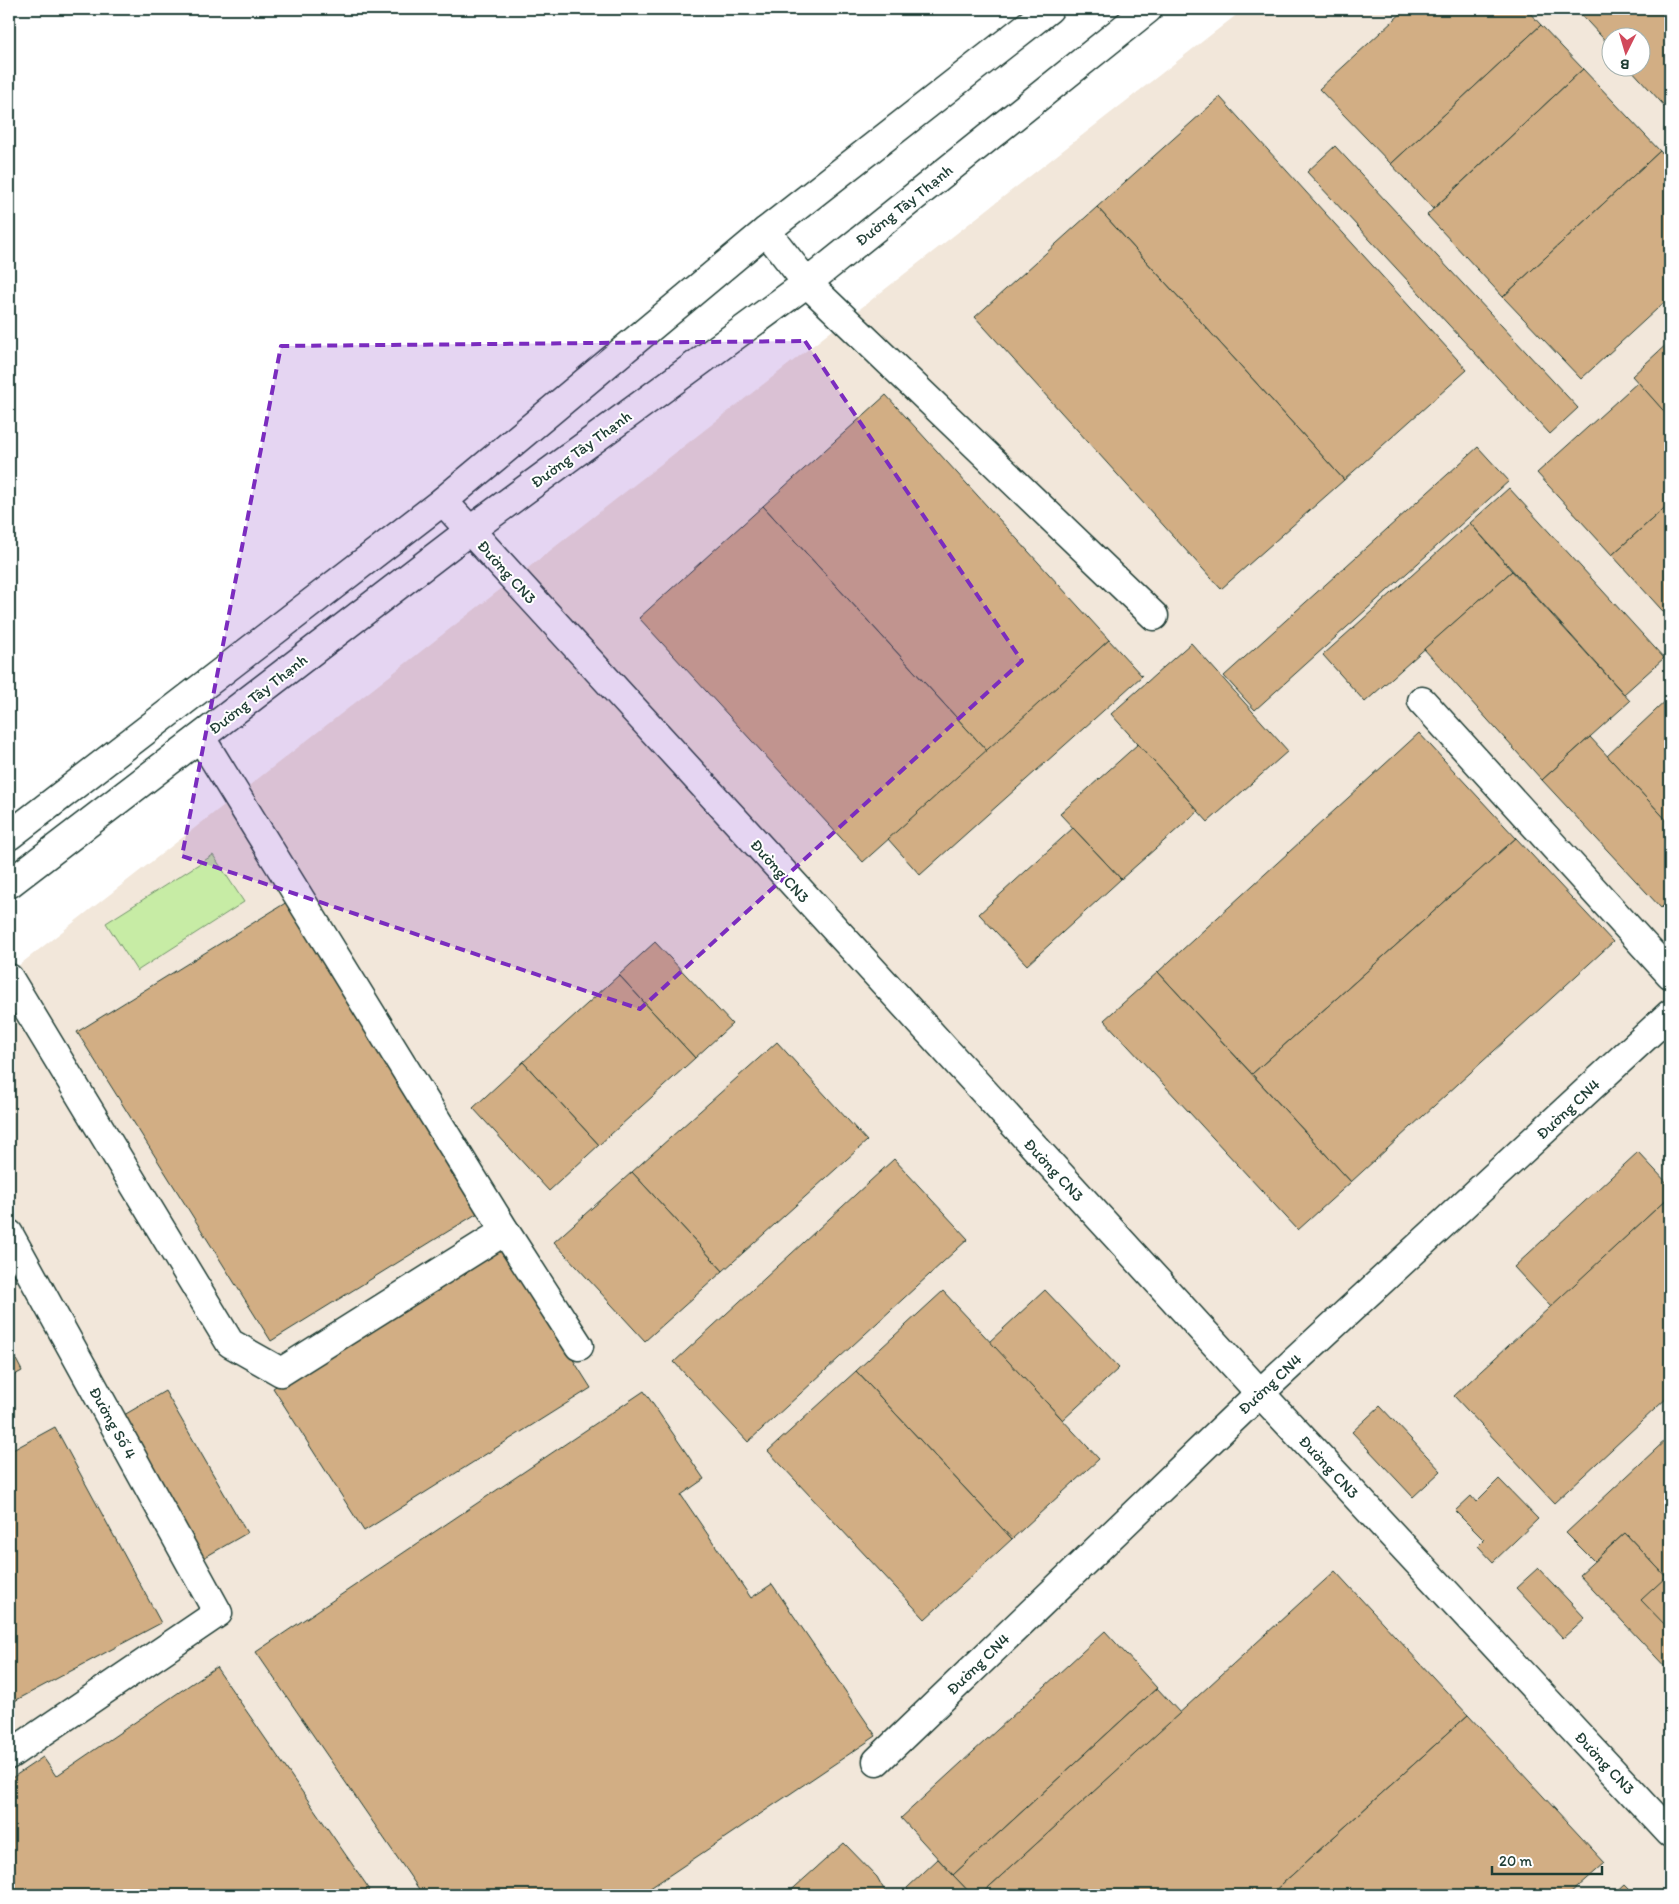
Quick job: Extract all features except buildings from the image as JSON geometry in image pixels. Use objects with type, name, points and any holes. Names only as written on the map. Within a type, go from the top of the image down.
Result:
[{"type":"street","points":[[9,836],[443,501],[766,231],[1049,9]]},
{"type":"street","name":"Đường Tây Thạnh","points":[[9,884],[469,531],[807,283],[1148,9]]},
{"type":"street","points":[[766,231],[807,283],[1154,616]]},
{"type":"street","name":"Đường CN3","points":[[443,501],[1260,1393],[1670,1833]]},
{"type":"street","points":[[1422,701],[1670,974]]},
{"type":"street","points":[[201,738],[505,1231],[579,1346]]},
{"type":"street","points":[[9,978],[230,1342],[281,1372],[505,1231]]},
{"type":"street","name":"Đường CN4","points":[[877,1761],[1260,1393],[1670,1014]]},
{"type":"street","name":"Đường Số 4","points":[[9,1234],[218,1613],[9,1754]]},
{"type":"highlighted area","points":[[805,341],[1022,661],[640,1009],[182,856],[281,346]]},
{"type":"shaded area","points":[[1244,9],[1670,9],[1670,1895],[9,1895],[9,973]]},
{"type":"green space","points":[[213,855],[244,902],[137,971],[106,923]]}]
